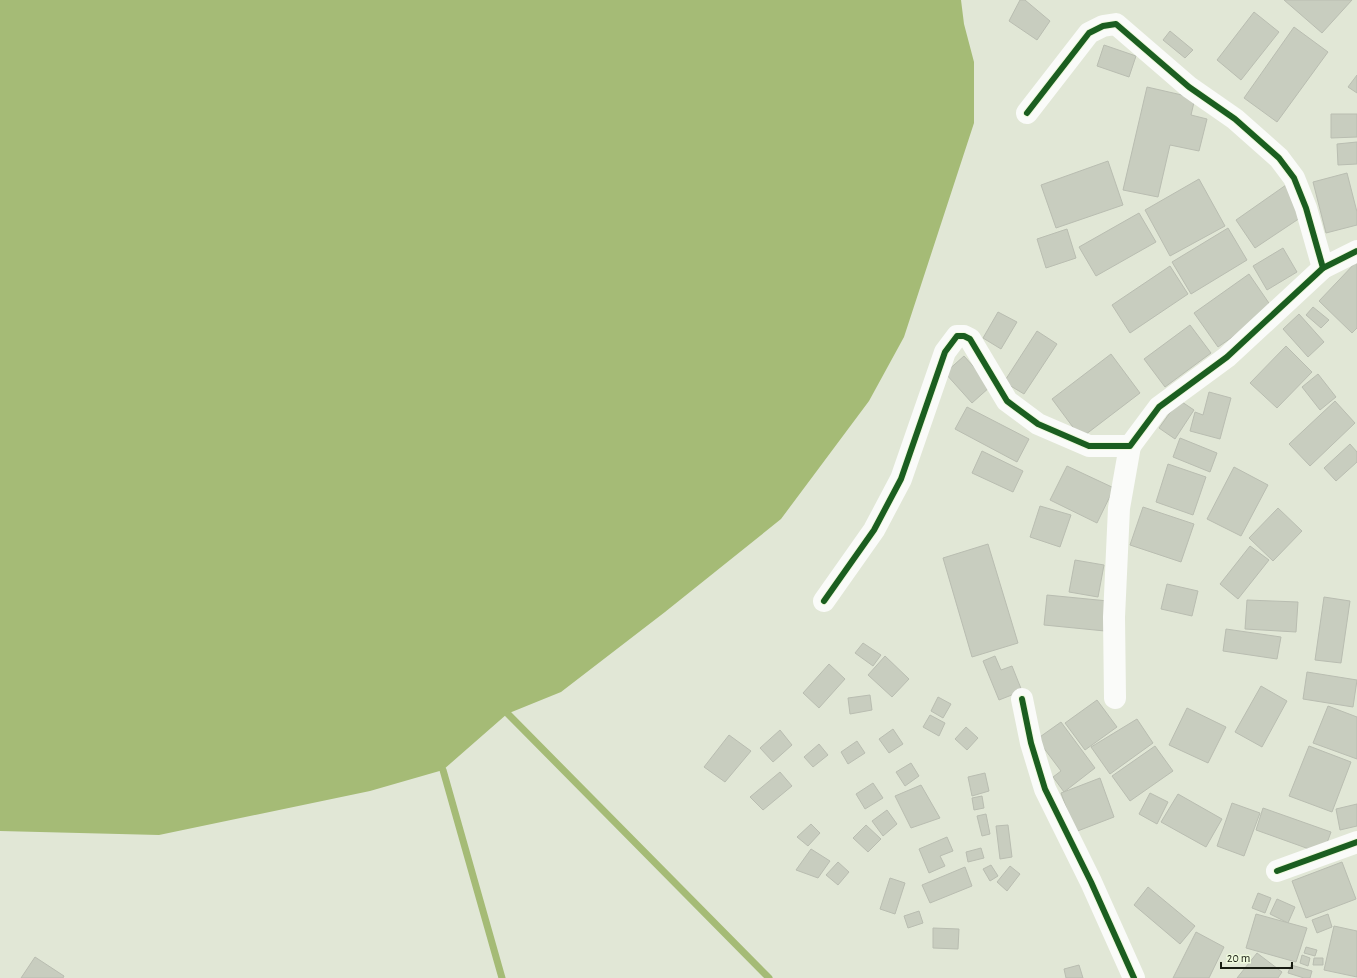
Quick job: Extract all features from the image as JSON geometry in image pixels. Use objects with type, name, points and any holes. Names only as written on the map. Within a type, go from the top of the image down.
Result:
[{"type":"street","points":[[1027,113],[1089,33],[1103,26],[1116,24],[1189,87],[1235,119],[1279,158],[1294,178],[1306,208],[1323,268]]},
{"type":"street","points":[[1115,698],[1114,617],[1119,508],[1130,446],[1160,407],[1227,357],[1323,268],[1357,251]]},
{"type":"street","points":[[824,601],[874,530],[901,479],[944,352],[957,336],[964,336],[970,339],[1007,402],[1038,424],[1089,446],[1130,446]]},
{"type":"street","points":[[1022,700],[1031,743],[1045,789],[1091,882],[1134,978]]},
{"type":"street","points":[[1277,871],[1357,842]]},
{"type":"shaded area","points":[[0,0],[961,0],[964,24],[974,62],[974,123],[904,337],[869,401],[781,519],[665,612],[561,692],[507,714],[443,770],[370,791],[159,835],[0,831]]},
{"type":"building","points":[[1020,0],[1025,0],[1050,21],[1037,40],[1009,21]]},
{"type":"building","points":[[1284,0],[1352,0],[1322,33]]},
{"type":"building","points":[[1254,12],[1279,32],[1241,80],[1217,60]]},
{"type":"building","points":[[1294,27],[1328,52],[1277,122],[1244,98]]},
{"type":"building","points":[[1170,31],[1193,50],[1185,58],[1163,40]]},
{"type":"building","points":[[1104,45],[1136,56],[1129,77],[1097,66]]},
{"type":"building","points":[[1357,75],[1357,93],[1348,87]]},
{"type":"building","points":[[1147,87],[1195,98],[1191,115],[1207,119],[1199,151],[1170,145],[1158,197],[1123,190]]},
{"type":"building","points":[[1331,114],[1357,114],[1357,137],[1331,138]]},
{"type":"building","points":[[1357,142],[1357,164],[1338,165],[1337,144]]},
{"type":"building","points":[[1108,161],[1123,205],[1056,228],[1041,185]]},
{"type":"building","points":[[1347,173],[1357,212],[1357,225],[1326,233],[1313,182]]},
{"type":"building","points":[[1199,179],[1225,226],[1170,256],[1145,210]]},
{"type":"building","points":[[1286,185],[1306,214],[1255,248],[1236,220]]},
{"type":"building","points":[[1139,213],[1156,242],[1096,276],[1079,247]]},
{"type":"building","points":[[1228,228],[1247,260],[1191,294],[1172,262]]},
{"type":"building","points":[[1067,229],[1076,258],[1046,268],[1037,239]]},
{"type":"building","points":[[1283,248],[1297,272],[1267,290],[1253,266]]},
{"type":"building","points":[[1357,261],[1357,328],[1352,333],[1319,301]]},
{"type":"building","points":[[1170,266],[1188,294],[1130,333],[1112,305]]},
{"type":"building","points":[[1249,274],[1273,309],[1218,347],[1194,313]]},
{"type":"building","points":[[1313,307],[1329,320],[1321,328],[1306,315]]},
{"type":"building","points":[[998,312],[1017,322],[1001,349],[983,338]]},
{"type":"building","points":[[1299,314],[1324,342],[1308,357],[1283,329]]},
{"type":"building","points":[[1190,325],[1211,353],[1165,387],[1144,359]]},
{"type":"building","points":[[1037,331],[1057,344],[1024,394],[1004,382]]},
{"type":"building","points":[[1286,346],[1312,372],[1277,408],[1250,383]]},
{"type":"building","points":[[1111,354],[1140,393],[1081,438],[1052,399]]},
{"type":"building","points":[[964,356],[991,386],[972,403],[945,373]]},
{"type":"building","points":[[1318,374],[1336,397],[1320,410],[1302,387]]},
{"type":"building","points":[[1209,392],[1231,398],[1220,439],[1190,431],[1195,412],[1203,415]]},
{"type":"building","points":[[1179,400],[1194,410],[1175,439],[1159,428]]},
{"type":"building","points":[[1335,401],[1355,423],[1310,466],[1289,444]]},
{"type":"building","points":[[967,407],[1029,439],[1017,462],[955,429]]},
{"type":"building","points":[[1180,438],[1217,453],[1210,472],[1173,457]]},
{"type":"building","points":[[1350,444],[1357,452],[1357,462],[1336,481],[1324,468]]},
{"type":"building","points":[[982,451],[1023,471],[1013,492],[972,473]]},
{"type":"building","points":[[1168,464],[1206,477],[1193,515],[1156,502]]},
{"type":"building","points":[[1067,466],[1114,488],[1097,523],[1050,500]]},
{"type":"building","points":[[1234,467],[1268,485],[1241,536],[1207,519]]},
{"type":"building","points":[[1040,506],[1071,515],[1060,547],[1030,537]]},
{"type":"building","points":[[1143,507],[1194,524],[1181,562],[1130,545]]},
{"type":"building","points":[[1278,508],[1302,531],[1273,561],[1249,538]]},
{"type":"building","points":[[988,544],[1018,643],[972,657],[943,558]]},
{"type":"building","points":[[1250,546],[1269,560],[1238,599],[1220,584]]},
{"type":"building","points":[[1075,560],[1104,565],[1098,597],[1069,592]]},
{"type":"building","points":[[1167,584],[1198,591],[1192,616],[1161,609]]},
{"type":"building","points":[[1047,595],[1108,601],[1105,631],[1044,625]]},
{"type":"building","points":[[1324,597],[1350,601],[1341,663],[1315,660]]},
{"type":"building","points":[[1247,600],[1298,602],[1296,632],[1245,629]]},
{"type":"building","points":[[1226,629],[1281,637],[1277,659],[1223,651]]},
{"type":"building","points":[[863,643],[881,655],[873,666],[855,653]]},
{"type":"building","points":[[885,656],[909,679],[892,697],[868,675]]},
{"type":"building","points":[[995,656],[1001,670],[1012,666],[1022,691],[999,700],[983,661]]},
{"type":"building","points":[[829,664],[845,679],[819,708],[803,693]]},
{"type":"building","points":[[1307,672],[1357,680],[1353,707],[1303,699]]},
{"type":"building","points":[[1261,686],[1287,701],[1262,747],[1235,732]]},
{"type":"building","points":[[870,695],[872,710],[850,714],[848,698]]},
{"type":"building","points":[[938,697],[951,704],[943,718],[931,711]]},
{"type":"building","points":[[1097,700],[1117,727],[1085,750],[1065,723]]},
{"type":"building","points":[[1328,706],[1357,717],[1357,759],[1313,743]]},
{"type":"building","points":[[1187,708],[1226,727],[1208,763],[1169,745]]},
{"type":"building","points":[[930,715],[945,723],[939,736],[923,727]]},
{"type":"building","points":[[1137,719],[1153,743],[1110,774],[1091,747]]},
{"type":"building","points":[[1061,722],[1095,768],[1064,792],[1053,777],[1061,771],[1037,739]]},
{"type":"building","points":[[966,727],[978,738],[967,750],[955,739]]},
{"type":"building","points":[[893,729],[903,744],[889,753],[879,739]]},
{"type":"building","points":[[780,730],[792,745],[773,762],[760,748]]},
{"type":"building","points":[[729,735],[751,751],[725,782],[704,767]]},
{"type":"building","points":[[857,741],[865,753],[848,764],[841,752]]},
{"type":"building","points":[[819,744],[828,755],[813,767],[804,757]]},
{"type":"building","points":[[1155,746],[1173,771],[1130,801],[1112,776]]},
{"type":"building","points":[[1309,746],[1351,762],[1332,812],[1289,796]]},
{"type":"building","points":[[911,763],[919,776],[905,786],[896,772]]},
{"type":"building","points":[[780,772],[792,786],[763,810],[750,797]]},
{"type":"building","points":[[985,773],[989,791],[972,796],[968,777]]},
{"type":"building","points":[[1100,778],[1114,817],[1075,832],[1061,793]]},
{"type":"building","points":[[873,783],[883,798],[865,809],[856,794]]},
{"type":"building","points":[[921,785],[940,818],[911,828],[895,796]]},
{"type":"building","points":[[1150,793],[1168,802],[1157,824],[1139,814]]},
{"type":"building","points":[[1178,794],[1222,819],[1206,847],[1161,822]]},
{"type":"building","points":[[982,796],[984,808],[974,810],[972,798]]},
{"type":"building","points":[[1232,803],[1260,813],[1244,856],[1217,846]]},
{"type":"building","points":[[1357,804],[1357,826],[1340,830],[1336,809]]},
{"type":"building","points":[[1263,808],[1331,832],[1323,854],[1256,830]]},
{"type":"building","points":[[887,810],[897,824],[883,836],[872,821]]},
{"type":"building","points":[[986,814],[990,834],[982,836],[977,816]]},
{"type":"building","points":[[811,824],[820,833],[808,846],[797,837]]},
{"type":"building","points":[[866,825],[881,839],[868,852],[853,838]]},
{"type":"building","points":[[1008,825],[1012,857],[1000,859],[996,826]]},
{"type":"building","points":[[947,837],[953,851],[940,856],[945,866],[929,873],[919,849]]},
{"type":"building","points":[[981,848],[984,858],[968,862],[966,852]]},
{"type":"building","points":[[811,849],[830,861],[818,878],[796,870]]},
{"type":"building","points":[[838,862],[849,872],[838,885],[826,875]]},
{"type":"building","points":[[1342,862],[1356,899],[1306,918],[1292,881]]},
{"type":"building","points":[[991,865],[998,876],[990,881],[983,869]]},
{"type":"building","points":[[1010,866],[1020,874],[1007,891],[997,882]]},
{"type":"building","points":[[965,867],[972,886],[930,903],[922,885]]},
{"type":"building","points":[[890,878],[905,883],[895,914],[880,909]]},
{"type":"building","points":[[1148,887],[1195,926],[1180,944],[1134,905]]},
{"type":"building","points":[[1258,893],[1271,898],[1265,913],[1252,908]]},
{"type":"building","points":[[1277,899],[1295,907],[1288,923],[1270,914]]},
{"type":"building","points":[[919,911],[923,923],[908,928],[904,916]]},
{"type":"building","points":[[1256,914],[1307,928],[1296,962],[1246,948]]},
{"type":"building","points":[[1328,914],[1332,927],[1317,933],[1312,920]]},
{"type":"building","points":[[1334,926],[1357,931],[1357,977],[1324,970]]},
{"type":"building","points":[[933,928],[959,929],[958,949],[933,948]]},
{"type":"building","points":[[1196,932],[1224,947],[1209,978],[1173,978]]},
{"type":"building","points":[[1306,947],[1317,950],[1315,956],[1304,953]]},
{"type":"building","points":[[1257,953],[1282,972],[1278,978],[1237,978]]},
{"type":"building","points":[[1302,955],[1310,958],[1308,966],[1300,963]]},
{"type":"building","points":[[35,957],[64,976],[63,978],[21,978]]},
{"type":"building","points":[[1314,958],[1323,958],[1323,965],[1313,965]]},
{"type":"building","points":[[1079,965],[1083,978],[1066,978],[1064,969]]},
{"type":"building","points":[[1291,965],[1312,971],[1310,978],[1304,978],[1288,973]]},
{"type":"waterway","points":[[508,714],[769,978]]},
{"type":"waterway","points":[[443,770],[502,978]]},
{"type":"cycle path","points":[[1027,113],[1089,33],[1103,26],[1116,24],[1189,87],[1235,119],[1279,158],[1294,178],[1306,208],[1323,268]]},
{"type":"cycle path","points":[[824,601],[874,530],[901,479],[945,352],[957,336],[964,336],[970,339],[1007,401],[1038,424],[1089,446],[1130,446],[1159,407],[1227,357],[1323,268],[1357,251]]},
{"type":"cycle path","points":[[1022,699],[1031,743],[1045,789],[1091,882],[1134,978]]},
{"type":"cycle path","points":[[1277,871],[1357,842]]}]
